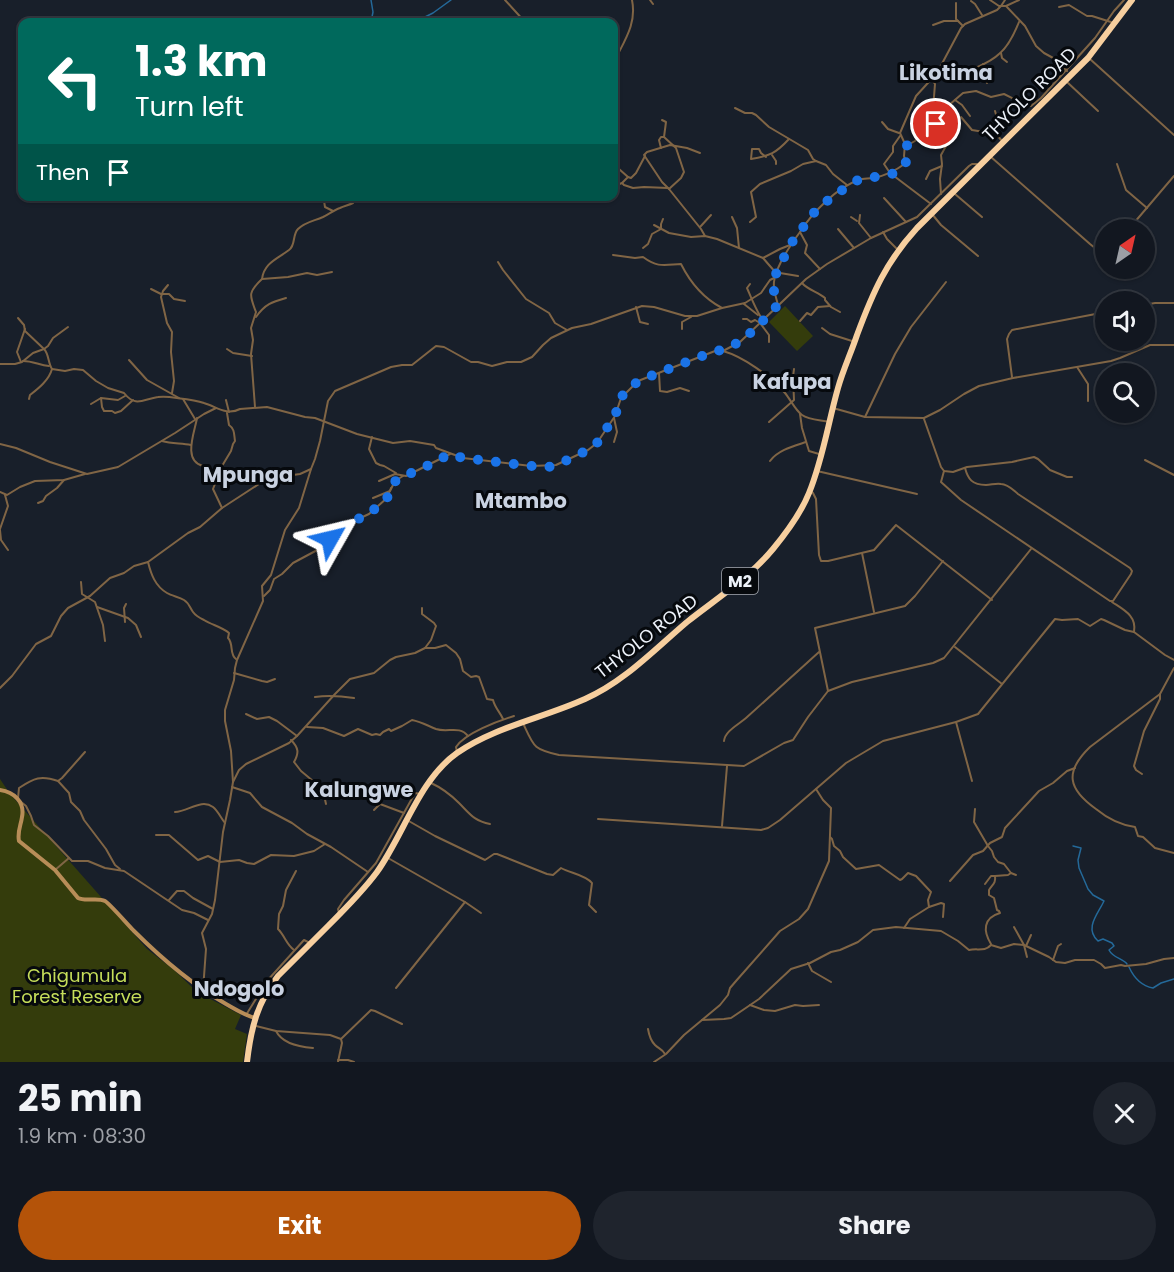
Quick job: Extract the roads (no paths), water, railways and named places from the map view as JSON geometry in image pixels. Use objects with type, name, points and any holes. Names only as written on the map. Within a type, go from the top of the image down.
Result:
[{"type":"highway","name":"THYOLO ROAD","points":[[247,1062],[252,1026],[269,988],[278,976],[360,894],[376,874],[420,794],[440,768],[457,752],[481,738],[596,694],[631,670],[752,571],[773,550],[789,528],[810,491],[822,455],[843,372],[879,281],[889,263],[898,250],[1068,72],[1088,58],[1110,23],[1132,0]]},
{"type":"street","points":[[505,0],[521,18]]},
{"type":"street","points":[[618,54],[632,21],[634,12],[632,0]]},
{"type":"street","points":[[650,0],[652,4]]},
{"type":"street","points":[[990,0],[1001,6],[1019,0]]},
{"type":"street","points":[[932,204],[890,173],[884,164],[893,152],[897,138],[901,135],[916,96],[937,73],[963,26],[992,12],[1005,0]]},
{"type":"street","points":[[1006,6],[1025,26],[1036,46],[1068,72],[1110,23],[1114,11],[1124,0]]},
{"type":"street","points":[[971,1],[983,16]]},
{"type":"street","points":[[956,3],[956,19],[963,26]]},
{"type":"street","points":[[1059,7],[1069,5],[1087,16],[1110,23]]},
{"type":"street","points":[[933,25],[944,21],[958,21]]},
{"type":"street","points":[[969,71],[1000,53],[1016,30],[1019,21]]},
{"type":"street","points":[[1000,53],[1007,62]]},
{"type":"street","points":[[1088,58],[1174,135]]},
{"type":"street","points":[[983,64],[987,83]]},
{"type":"street","points":[[932,80],[935,84],[933,109],[936,111],[949,105],[960,94],[975,91],[991,97],[1004,94],[1029,106],[1043,99]]},
{"type":"street","points":[[1061,81],[1098,111]]},
{"type":"street","points":[[955,100],[970,116]]},
{"type":"street","points":[[735,108],[745,114],[754,114],[769,127],[808,150],[813,159],[826,165],[848,186]]},
{"type":"street","points":[[994,111],[998,121],[996,134]]},
{"type":"street","points":[[962,117],[972,130],[996,134],[1003,142]]},
{"type":"street","points":[[906,146],[918,137],[924,138],[929,135],[942,118]]},
{"type":"street","points":[[662,120],[666,122],[664,137]]},
{"type":"street","points":[[778,305],[774,291],[776,273],[790,245],[816,210],[861,179],[892,174],[906,163],[904,156],[906,146],[901,135],[888,129],[882,122]]},
{"type":"street","points":[[941,194],[941,155],[956,135]]},
{"type":"street","points":[[622,183],[633,188],[669,188],[681,178],[684,172],[677,151],[664,137]]},
{"type":"street","points":[[661,148],[659,140],[664,137]]},
{"type":"street","points":[[765,157],[759,148],[752,149],[751,159],[765,157],[772,155],[789,139]]},
{"type":"street","points":[[618,184],[636,173],[647,152],[670,145],[700,153]]},
{"type":"street","points":[[772,155],[776,164]]},
{"type":"street","points":[[645,156],[662,182],[705,236]]},
{"type":"street","points":[[989,156],[1095,248]]},
{"type":"street","points":[[750,222],[756,217],[751,192],[760,184],[803,164],[816,161]]},
{"type":"street","points":[[1116,164],[1126,190],[1147,208]]},
{"type":"street","points":[[723,351],[740,342],[802,282],[871,238],[917,217],[969,166],[980,165]]},
{"type":"street","points":[[926,179],[930,171],[942,166]]},
{"type":"street","points":[[618,169],[628,177]]},
{"type":"street","points":[[1138,219],[1174,176]]},
{"type":"street","points":[[953,192],[982,217]]},
{"type":"street","points":[[884,198],[906,222]]},
{"type":"street","points":[[324,201],[325,207],[333,211]]},
{"type":"street","points":[[255,407],[251,328],[256,312],[250,296],[262,279],[266,267],[291,248],[295,231],[354,201]]},
{"type":"street","points":[[859,223],[860,214]]},
{"type":"street","points":[[932,214],[941,225],[978,256]]},
{"type":"street","points":[[700,227],[711,215]]},
{"type":"street","points":[[732,217],[737,228],[739,248]]},
{"type":"street","points":[[851,217],[871,238]]},
{"type":"street","points":[[662,229],[663,219]]},
{"type":"street","points":[[654,225],[669,233],[717,239],[763,258],[776,273],[798,276]]},
{"type":"street","points":[[643,248],[648,244],[652,234],[662,229]]},
{"type":"street","points":[[838,229],[854,248]]},
{"type":"street","points":[[800,232],[807,245],[806,253],[820,269]]},
{"type":"street","points":[[883,232],[886,239],[898,250]]},
{"type":"street","points":[[763,258],[790,245]]},
{"type":"street","points":[[613,255],[643,257],[653,264],[665,266],[681,264],[686,275],[699,291],[723,308]]},
{"type":"street","points":[[498,262],[525,299],[550,314],[555,323],[567,330]]},
{"type":"street","points":[[262,279],[332,272]]},
{"type":"street","points":[[682,329],[682,322],[691,317],[744,304],[761,293],[774,278]]},
{"type":"street","points":[[802,282],[819,293],[830,306],[840,312]]},
{"type":"street","points":[[865,417],[895,354],[911,327],[946,282]]},
{"type":"street","points":[[750,284],[747,288],[763,320]]},
{"type":"street","points":[[168,285],[161,294],[167,323],[172,332],[171,352],[174,381],[172,393]]},
{"type":"street","points":[[151,289],[185,301]]},
{"type":"street","points":[[254,320],[270,302],[286,298]]},
{"type":"street","points":[[1155,303],[1174,303]]},
{"type":"street","points":[[744,304],[760,316]]},
{"type":"street","points":[[203,990],[206,949],[202,933],[213,909],[232,787],[231,751],[225,721],[226,702],[234,680],[237,660],[263,601],[262,586],[271,575],[285,530],[299,508],[320,441],[328,400],[335,391],[391,367],[412,365],[436,346],[444,347],[468,362],[492,366],[526,361],[551,338],[567,330],[591,324],[636,307],[646,306],[691,317]]},
{"type":"street","points":[[800,321],[807,314],[811,315],[818,307],[830,306]]},
{"type":"street","points":[[636,307],[640,322],[648,324]]},
{"type":"street","points":[[1012,378],[1007,339],[1012,330],[1095,314]]},
{"type":"street","points":[[18,318],[44,349],[52,369],[51,375],[30,394],[29,399]]},
{"type":"street","points":[[743,319],[760,323],[769,335],[769,342]]},
{"type":"street","points":[[0,364],[15,364],[22,361],[33,352],[44,349],[53,338],[68,327]]},
{"type":"street","points":[[822,328],[830,334],[855,342]]},
{"type":"street","points":[[22,361],[17,352],[25,329]]},
{"type":"street","points":[[833,408],[865,417],[924,418],[974,388],[1012,378],[1120,358],[1150,345],[1174,345]]},
{"type":"street","points":[[227,349],[233,353],[252,356]]},
{"type":"street","points":[[52,369],[83,370],[108,388],[124,393],[139,403],[158,397],[181,398],[206,403],[228,412],[267,407],[324,421],[393,443],[410,441],[434,445],[436,448],[463,458],[531,466],[556,465],[593,447],[614,418],[621,397],[640,380],[715,351],[723,351],[744,360],[770,379],[793,402],[800,414],[810,452],[822,455]]},
{"type":"street","points":[[129,360],[147,380],[181,398],[196,418],[191,445],[192,458],[204,469]]},
{"type":"street","points":[[22,361],[50,366]]},
{"type":"street","points":[[1077,367],[1088,384],[1088,401]]},
{"type":"street","points":[[769,422],[795,399],[794,369]]},
{"type":"street","points":[[659,373],[660,391],[667,392],[680,388],[689,391]]},
{"type":"street","points":[[91,404],[101,398],[118,400],[125,395]]},
{"type":"street","points":[[101,398],[104,411],[115,413],[121,411],[133,400]]},
{"type":"street","points":[[222,508],[213,492],[213,485],[235,441],[235,432],[230,425],[226,400]]},
{"type":"street","points":[[0,492],[7,495],[35,481],[64,480],[118,467],[216,408]]},
{"type":"street","points":[[800,414],[830,423]]},
{"type":"street","points":[[614,418],[617,432],[614,442]]},
{"type":"street","points":[[924,418],[940,467],[944,471],[953,472],[1034,457],[1050,471],[1072,477]]},
{"type":"street","points":[[372,437],[369,449],[376,463],[403,476]]},
{"type":"street","points":[[162,441],[191,445]]},
{"type":"street","points":[[770,461],[787,449],[806,442]]},
{"type":"street","points":[[0,444],[87,474]]},
{"type":"street","points":[[264,596],[270,590],[274,579],[293,562],[321,548],[343,526],[369,514],[387,498],[395,481],[450,454]]},
{"type":"street","points":[[1145,460],[1174,475]]},
{"type":"street","points":[[965,468],[969,480],[977,484],[1002,483],[1008,486],[1130,568],[1131,574],[1112,602]]},
{"type":"street","points":[[0,688],[36,644],[51,636],[65,611],[100,588],[110,578],[148,562],[200,527],[222,508],[268,479],[295,476],[311,469]]},
{"type":"street","points":[[817,471],[916,494]]},
{"type":"street","points":[[944,471],[941,482],[961,500],[1131,616],[1134,621],[1134,632]]},
{"type":"street","points":[[379,481],[398,474]]},
{"type":"street","points":[[38,503],[43,501],[64,480]]},
{"type":"street","points":[[373,498],[391,488]]},
{"type":"street","points":[[810,491],[815,496],[816,502],[821,561],[876,549],[896,525],[992,600]]},
{"type":"street","points":[[5,494],[8,506],[0,529],[1,540],[8,550]]},
{"type":"street","points":[[523,723],[535,746],[541,751],[559,755],[744,766],[793,740],[828,691],[852,682],[937,662],[945,658],[1031,549]]},
{"type":"street","points":[[862,553],[874,613]]},
{"type":"street","points":[[828,691],[815,628],[905,606],[943,561]]},
{"type":"street","points":[[148,562],[153,580],[164,592],[185,601],[201,619],[224,628],[229,633],[228,638],[232,641],[232,655],[237,660]]},
{"type":"street","points":[[81,582],[82,594],[96,602],[105,640]]},
{"type":"street","points":[[125,622],[126,604]]},
{"type":"street","points":[[97,607],[126,617],[136,625],[141,637]]},
{"type":"street","points":[[422,608],[422,614],[436,626],[425,648]]},
{"type":"street","points":[[598,819],[761,830],[768,828],[846,763],[883,741],[978,714],[1055,619],[1062,621],[1078,618],[1090,626],[1101,619],[1134,632],[1165,656],[1174,660]]},
{"type":"street","points":[[232,782],[239,770],[246,764],[297,736],[350,679],[374,673],[396,657],[415,653],[425,648],[446,645],[456,653],[463,671],[471,677],[479,677],[487,699],[493,700],[503,719]]},
{"type":"street","points":[[954,647],[1002,684]]},
{"type":"street","points":[[724,741],[726,732],[746,718],[819,652]]},
{"type":"street","points":[[1142,774],[1134,766],[1144,731],[1174,668]]},
{"type":"street","points":[[234,673],[267,682],[275,679]]},
{"type":"street","points":[[1160,694],[1090,747],[1075,768],[1074,786],[1088,803],[1111,819],[1135,827],[1137,834],[1155,848],[1174,853]]},
{"type":"street","points":[[315,697],[324,695],[354,698]]},
{"type":"street","points":[[246,714],[257,719],[269,717],[297,736]]},
{"type":"street","points":[[457,752],[457,745],[468,736],[514,716]]},
{"type":"street","points":[[307,727],[323,728],[344,736],[358,729],[372,735],[380,735],[412,720],[423,722],[437,730],[459,730],[468,736]]},
{"type":"street","points":[[956,722],[972,781]]},
{"type":"street","points":[[291,740],[297,747],[298,754],[294,762],[319,786],[326,804]]},
{"type":"street","points":[[58,781],[85,752]]},
{"type":"street","points":[[722,826],[727,766]]},
{"type":"street","points":[[950,881],[973,855],[983,851],[990,843],[1002,837],[1005,828],[1039,791],[1075,768]]},
{"type":"street","points":[[208,921],[194,913],[182,910],[115,865],[107,850],[71,802],[69,793],[58,781],[47,777],[38,778],[20,788],[19,799],[23,810],[19,841],[56,870],[78,898],[108,902],[160,958],[203,990],[255,1018]]},
{"type":"street","points":[[429,782],[445,791],[467,813],[481,822],[490,824]]},
{"type":"street","points":[[232,787],[250,794],[262,807],[292,823],[368,872]]},
{"type":"street","points":[[654,1062],[724,1000],[736,981],[780,931],[804,914],[830,856],[831,808],[816,789]]},
{"type":"street","points":[[0,790],[11,793],[19,799],[26,806],[34,825],[69,858],[74,861],[88,861],[105,868],[120,869]]},
{"type":"street","points":[[340,914],[338,907],[376,863],[415,793],[420,794]]},
{"type":"street","points":[[175,812],[206,804],[214,807],[225,823]]},
{"type":"street","points":[[374,810],[380,804],[404,813]]},
{"type":"street","points":[[975,808],[975,822],[988,846],[998,862],[1004,864],[1011,873]]},
{"type":"street","points":[[407,820],[485,860],[497,854],[547,874],[553,875],[561,868],[589,879],[592,883],[589,904],[596,912]]},
{"type":"street","points":[[156,835],[169,835],[198,860],[208,856],[220,862],[239,860],[254,864],[271,855],[294,856],[314,851],[326,844]]},
{"type":"street","points":[[830,837],[834,846],[856,870],[879,865],[900,880],[908,873],[916,876],[931,892],[928,900],[929,908]]},
{"type":"street","points":[[56,870],[69,858]]},
{"type":"street","points":[[386,858],[481,913]]},
{"type":"street","points":[[294,950],[286,943],[284,935],[278,929],[278,924],[285,890],[296,871]]},
{"type":"street","points":[[985,884],[991,876],[1017,874]]},
{"type":"street","points":[[995,876],[996,881],[988,894],[994,898],[1000,913],[991,917],[985,927],[985,935],[991,945],[1001,948],[1014,944],[1025,946],[1056,962],[1094,960],[1105,968],[1146,964],[1174,958]]},
{"type":"street","points":[[169,900],[177,891],[184,891],[213,909]]},
{"type":"street","points":[[396,988],[465,902]]},
{"type":"street","points":[[904,928],[910,919],[941,903],[944,904],[943,917]]},
{"type":"street","points":[[702,1020],[728,1018],[750,1005],[791,969],[858,942],[873,930],[890,927],[940,931],[958,940],[969,950],[984,949],[991,945]]},
{"type":"street","points":[[1014,927],[1025,946],[1027,957]]},
{"type":"street","points":[[1025,946],[1030,935]]},
{"type":"street","points":[[246,1015],[267,981],[294,950],[304,940],[310,943]]},
{"type":"street","points":[[1053,960],[1061,944]]},
{"type":"street","points":[[808,963],[812,971],[831,982]]},
{"type":"street","points":[[750,1005],[775,1011],[795,1005],[819,1005]]},
{"type":"street","points":[[341,1039],[371,1010],[402,1024]]},
{"type":"street","points":[[252,1026],[276,1031],[330,1035],[341,1039]]},
{"type":"street","points":[[648,1029],[654,1044],[665,1054]]},
{"type":"street","points":[[276,1031],[284,1040],[313,1048]]},
{"type":"street","points":[[341,1039],[338,1061],[354,1062]]},
{"type":"waterway","points":[[371,0],[372,18]]},
{"type":"waterway","points":[[423,18],[451,0]]},
{"type":"waterway","points":[[1073,846],[1081,848],[1079,868],[1088,889],[1104,901],[1092,926],[1094,936],[1098,941],[1103,939],[1112,943],[1114,946],[1109,950],[1111,953],[1127,964]]},
{"type":"waterway","points":[[1129,967],[1133,975],[1149,987],[1153,988],[1174,979]]},
{"type":"district","name":"Likotima","points":[[946,72]]},
{"type":"district","name":"Kafupa","points":[[792,381]]},
{"type":"district","name":"Mpunga","points":[[248,474]]},
{"type":"district","name":"Mtambo","points":[[521,500]]},
{"type":"district","name":"Kalungwe","points":[[359,789]]},
{"type":"district","name":"Ndogolo","points":[[239,988]]},
{"type":"park label","name":"Chigumula Forest Reserve","points":[[77,985]]}]
